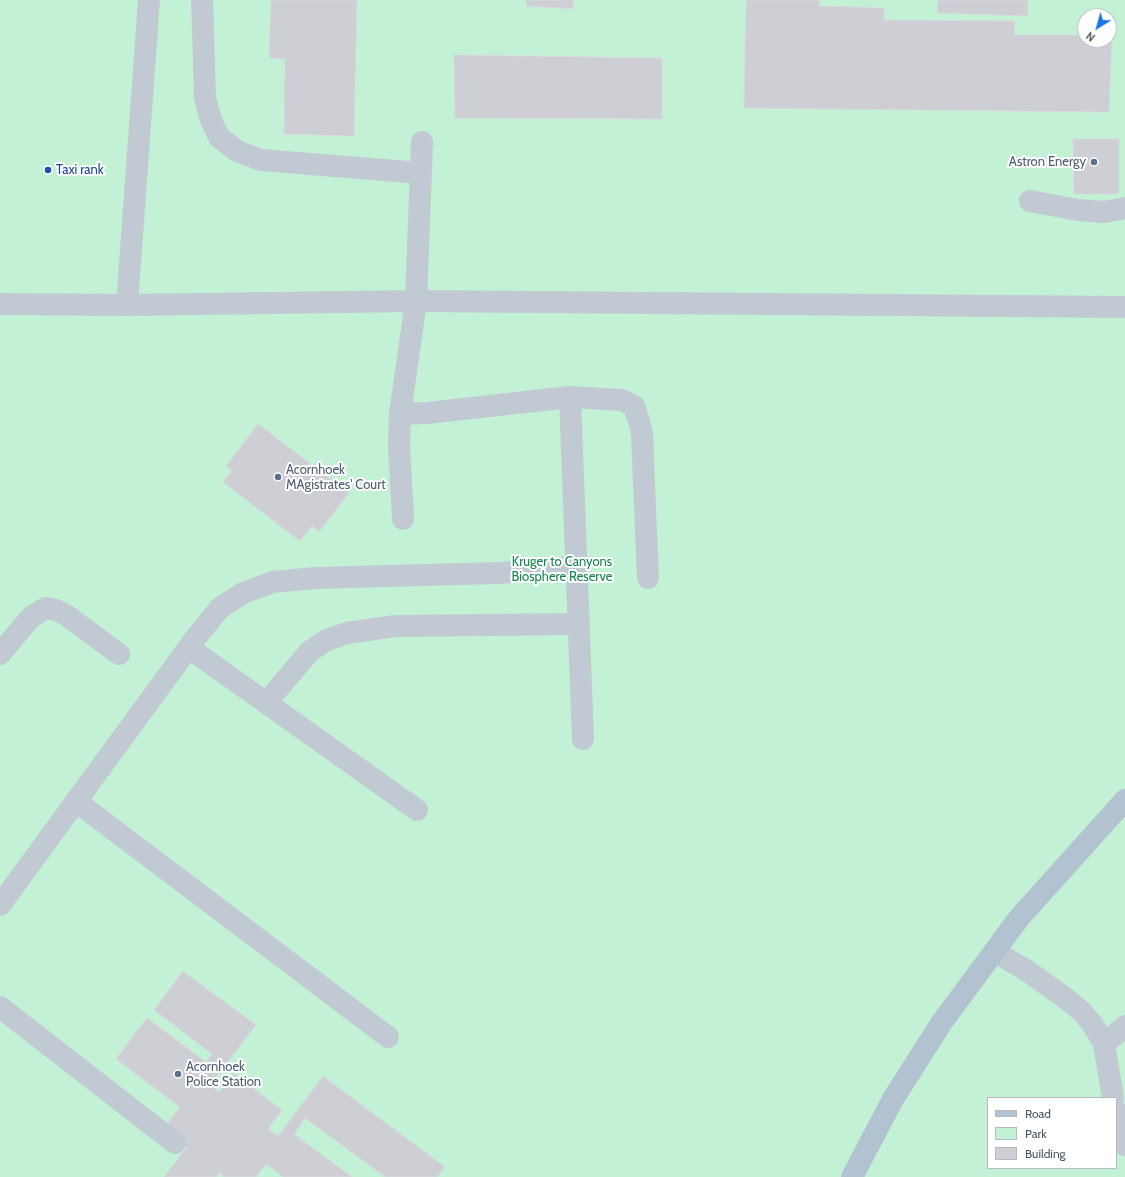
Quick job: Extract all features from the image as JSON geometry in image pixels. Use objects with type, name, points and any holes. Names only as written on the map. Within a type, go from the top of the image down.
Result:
[{"type":"main road","points":[[852,1177],[897,1093],[942,1022],[1019,918],[1125,800]]},
{"type":"street","points":[[127,305],[149,0]]},
{"type":"street","points":[[202,0],[205,98],[211,120],[220,137],[237,151],[261,160],[421,173]]},
{"type":"street","points":[[403,519],[399,445],[400,414],[416,301],[422,142]]},
{"type":"street","points":[[1030,201],[1078,210],[1104,212],[1125,208]]},
{"type":"street","points":[[0,304],[127,305],[416,301],[1125,307]]},
{"type":"street","points":[[400,414],[427,413],[570,397],[622,400],[634,406],[642,434],[648,578]]},
{"type":"street","points":[[570,397],[583,739]]},
{"type":"street","points":[[0,904],[77,802],[188,648],[220,608],[243,593],[273,582],[315,578],[498,573],[576,567]]},
{"type":"street","points":[[0,654],[31,617],[40,610],[46,608],[56,610],[66,615],[119,654]]},
{"type":"street","points":[[266,703],[310,651],[327,640],[346,633],[395,626],[578,624]]},
{"type":"street","points":[[188,648],[417,810]]},
{"type":"street","points":[[77,802],[388,1037]]},
{"type":"street","points":[[995,952],[1026,970],[1082,1012],[1104,1044],[1113,1097]]},
{"type":"street","points":[[0,1007],[174,1143]]},
{"type":"street","points":[[1104,1044],[1125,1026]]},
{"type":"street","points":[[1117,1115],[1125,1145]]},
{"type":"green space","name":"Kruger to Canyons Biosphere Reserve","points":[[0,0],[1125,0],[1125,1177],[0,1177]]},
{"type":"building","points":[[271,0],[357,0],[354,136],[284,134],[285,59],[269,58]]},
{"type":"building","points":[[526,0],[574,0],[573,9],[526,6]]},
{"type":"building","points":[[746,0],[820,0],[819,6],[885,8],[883,20],[1015,21],[1014,35],[1077,35],[1077,48],[1111,48],[1109,112],[744,108]]},
{"type":"building","points":[[938,0],[1028,0],[1028,16],[937,13]]},
{"type":"building","points":[[454,55],[662,58],[662,119],[455,118]]},
{"type":"building","points":[[1073,139],[1119,139],[1119,194],[1074,194]]},
{"type":"building","name":"Acornhoek MAgistrates' Court","points":[[258,424],[349,493],[319,532],[312,526],[300,541],[223,482],[232,471],[226,466]]},
{"type":"building","name":"Acornhoek Police Station","points":[[183,971],[256,1025],[210,1085],[219,1092],[233,1073],[282,1110],[268,1129],[278,1136],[323,1076],[445,1167],[437,1177],[385,1177],[305,1118],[294,1134],[352,1177],[283,1177],[266,1164],[256,1177],[224,1177],[219,1173],[216,1177],[164,1177],[187,1147],[163,1129],[180,1107],[116,1059],[147,1018],[206,1062],[212,1054],[154,1010]]},
{"type":"place","name":"Astron Energy","points":[[1094,162]]},
{"type":"place","name":"Taxi rank","points":[[48,170]]},
{"type":"place","name":"Acornhoek MAgistrates' Court","points":[[278,477]]},
{"type":"place","name":"Acornhoek Police Station","points":[[178,1074]]}]
